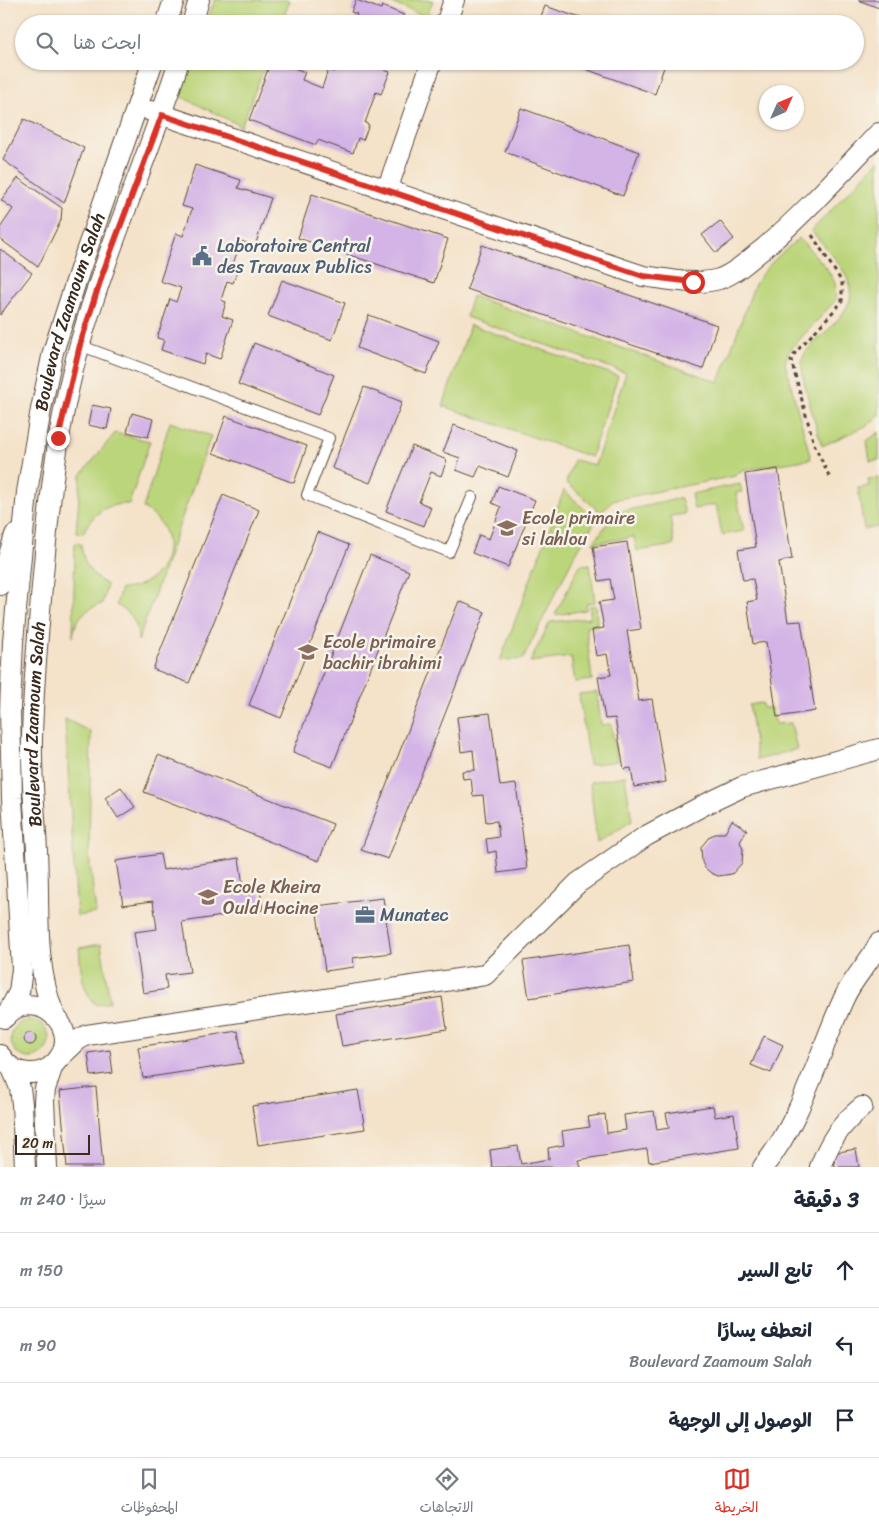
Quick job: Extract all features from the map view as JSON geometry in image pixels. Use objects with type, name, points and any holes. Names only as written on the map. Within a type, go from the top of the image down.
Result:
[{"type":"street","points":[[169,15],[174,0]]},
{"type":"street","points":[[195,15],[199,0]]},
{"type":"street","points":[[449,15],[454,0]]},
{"type":"street","name":"Boulevard Zaamoum Salah","points":[[3,1020],[19,992],[22,969],[12,798],[10,709],[13,642],[27,492],[53,352],[150,70]]},
{"type":"street","name":"Boulevard Zaamoum Salah","points":[[56,1061],[65,1044],[63,1028],[50,1004],[41,946],[32,740],[34,675],[48,512],[56,447],[80,345],[102,275],[162,115],[176,70]]},
{"type":"street","points":[[387,190],[429,70]]},
{"type":"street","points":[[137,106],[643,276],[693,282],[720,278],[744,265],[799,216],[879,133]]},
{"type":"street","points":[[0,585],[27,492]]},
{"type":"street","points":[[0,711],[10,740]]},
{"type":"street","points":[[4,1068],[29,1074],[46,1070],[78,1040],[87,1035],[485,975],[578,882],[646,836],[742,787],[879,749]]},
{"type":"street","points":[[763,1167],[776,1151],[798,1109],[844,996],[878,946]]},
{"type":"street","points":[[3,1020],[21,1006],[40,1006],[77,1032],[87,1035]]},
{"type":"street","points":[[48,1167],[44,1101],[45,1089],[56,1061]]},
{"type":"street","points":[[4,1068],[20,1088],[25,1167]]},
{"type":"street","points":[[820,1167],[839,1129],[847,1119],[862,1107]]},
{"type":"lane","points":[[80,345],[329,438],[308,495],[449,552],[472,497]]},
{"type":"path","points":[[799,216],[842,282],[842,302],[795,352],[791,360],[814,444],[830,478]]},
{"type":"green space","points":[[215,0],[290,0],[284,15],[209,15]]},
{"type":"green space","points":[[383,0],[433,0],[428,15],[422,15]]},
{"type":"green space","points":[[188,70],[263,70],[241,126],[178,95]]},
{"type":"green space","points":[[879,160],[879,417],[866,426],[822,446],[803,377],[802,361],[808,350],[841,316],[847,307],[851,293],[845,274],[839,264],[811,231]]},
{"type":"green space","points":[[799,238],[826,267],[835,283],[836,300],[789,351],[785,363],[811,459],[742,470],[735,476],[613,500],[601,513],[566,482],[574,460],[595,465],[626,373],[466,317],[472,296],[719,382],[754,286],[769,266]]},
{"type":"green space","points":[[470,325],[618,376],[591,457],[443,406]]},
{"type":"green space","points":[[170,422],[211,436],[138,641],[137,630],[130,615],[116,605],[121,589],[137,586],[151,579],[160,569],[166,557],[167,544],[164,530],[156,518],[143,508]]},
{"type":"green space","points":[[879,432],[879,460],[870,461],[867,441]]},
{"type":"green space","points":[[115,433],[150,441],[129,504],[107,507],[91,520],[83,533],[76,532],[81,475]]},
{"type":"green space","points":[[879,478],[879,527],[864,529],[858,488],[869,486],[868,479]]},
{"type":"green space","points":[[740,484],[742,492],[736,493],[744,531],[722,535],[716,504],[694,509],[691,494]]},
{"type":"green space","points":[[564,490],[596,520],[573,558],[523,659],[500,661]]},
{"type":"green space","points":[[681,498],[685,514],[670,516],[674,545],[637,551],[634,537],[593,543],[615,513]]},
{"type":"green space","points":[[75,543],[81,544],[88,568],[107,585],[102,604],[85,612],[78,620],[73,637]]},
{"type":"green space","points":[[590,564],[595,602],[587,603],[586,610],[555,615],[580,565]]},
{"type":"green space","points":[[596,605],[597,626],[586,627],[592,680],[575,682],[571,657],[530,662],[550,622],[590,618],[590,606]]},
{"type":"green space","points":[[597,692],[601,725],[611,724],[617,761],[589,765],[579,694]]},
{"type":"green space","points":[[762,703],[763,708],[771,708],[776,724],[791,723],[797,749],[757,760],[749,705]]},
{"type":"green space","points":[[65,719],[91,732],[89,856],[96,913],[77,916]]},
{"type":"green space","points":[[625,776],[632,821],[597,843],[590,782]]},
{"type":"green space","points":[[101,944],[110,1002],[96,1005],[87,993],[81,971],[79,948]]},
{"type":"green space","points":[[30,1020],[37,1021],[43,1026],[48,1032],[48,1046],[43,1052],[37,1057],[30,1058],[23,1057],[17,1052],[12,1046],[11,1039],[12,1032],[17,1026],[23,1021]]},
{"type":"building","points":[[356,0],[381,9],[382,6],[404,15],[357,15],[351,12]]},
{"type":"building","points":[[858,0],[879,0],[879,8]]},
{"type":"building","points":[[545,6],[571,15],[542,15]]},
{"type":"building","points":[[268,70],[299,70],[305,72],[302,80],[322,88],[328,70],[334,72],[335,70],[384,70],[390,72],[381,94],[376,92],[365,123],[369,125],[363,140],[358,138],[353,153],[318,140],[316,145],[249,120]]},
{"type":"building","points":[[588,70],[663,70],[655,94]]},
{"type":"building","points":[[521,108],[639,152],[623,196],[505,152]]},
{"type":"building","points":[[24,119],[84,148],[64,203],[3,160]]},
{"type":"building","name":"Laboratoire Central des Travaux Publics","points":[[195,165],[241,180],[238,188],[271,198],[255,246],[241,241],[232,267],[238,269],[233,283],[227,281],[221,300],[226,302],[222,316],[233,320],[220,359],[206,354],[203,364],[161,350],[164,340],[157,338],[170,299],[176,302],[181,288],[160,281],[176,233],[183,236],[192,209],[182,206]]},
{"type":"building","points":[[18,178],[62,208],[61,220],[38,267],[0,239],[0,228],[13,209],[1,200]]},
{"type":"building","points":[[312,194],[448,239],[434,283],[298,238]]},
{"type":"building","points":[[720,221],[734,239],[716,253],[702,235]]},
{"type":"building","points":[[482,245],[717,325],[703,369],[467,289]]},
{"type":"building","points":[[0,249],[32,273],[0,315]]},
{"type":"building","points":[[282,280],[345,303],[332,340],[268,316]]},
{"type":"building","points":[[369,315],[439,341],[426,374],[357,348]]},
{"type":"building","points":[[254,343],[334,375],[318,415],[238,384]]},
{"type":"building","points":[[364,387],[402,402],[370,483],[332,468]]},
{"type":"building","points":[[92,405],[111,409],[107,429],[88,425]]},
{"type":"building","points":[[132,413],[153,419],[148,437],[127,432]]},
{"type":"building","points":[[226,416],[307,446],[294,483],[213,453]]},
{"type":"building","points":[[454,425],[518,451],[508,477],[480,466],[475,477],[456,470],[460,458],[443,452]]},
{"type":"building","points":[[412,446],[447,460],[441,476],[431,472],[419,502],[431,507],[424,526],[386,511]]},
{"type":"building","points":[[778,469],[792,559],[779,562],[788,622],[801,621],[815,711],[777,717],[766,642],[753,644],[747,602],[757,600],[753,579],[743,580],[738,550],[756,547],[745,474]]},
{"type":"building","points":[[498,486],[535,500],[508,567],[472,553],[479,535],[489,539],[501,507],[492,503]]},
{"type":"building","points":[[223,495],[259,510],[189,683],[153,669]]},
{"type":"building","points":[[317,532],[349,545],[281,718],[249,705]]},
{"type":"building","points":[[627,542],[641,629],[627,631],[639,701],[652,699],[666,782],[634,787],[631,768],[624,769],[615,718],[605,719],[598,677],[611,675],[607,654],[596,656],[592,630],[604,628],[599,602],[614,600],[610,579],[599,581],[593,547]]},
{"type":"building","points":[[370,555],[409,571],[332,767],[293,752]]},
{"type":"building","points":[[459,601],[485,612],[388,859],[361,850]]},
{"type":"building","points":[[490,713],[500,786],[516,784],[527,869],[498,873],[496,851],[488,853],[486,839],[499,837],[497,821],[486,822],[483,795],[473,796],[471,778],[463,779],[462,771],[475,770],[473,750],[461,752],[457,717]]},
{"type":"building","points":[[158,755],[333,824],[319,861],[144,792]]},
{"type":"building","points":[[121,787],[135,807],[118,818],[105,798]]},
{"type":"building","points":[[732,820],[747,830],[740,842],[743,849],[742,863],[732,874],[718,876],[705,868],[702,862],[701,847],[710,836],[725,833]]},
{"type":"building","points":[[160,854],[163,870],[239,858],[243,886],[259,883],[263,910],[182,922],[190,972],[165,975],[167,989],[143,993],[134,932],[157,929],[153,901],[123,905],[116,861]]},
{"type":"building","points":[[383,898],[391,953],[353,958],[354,967],[325,971],[316,906]]},
{"type":"building","points":[[629,945],[634,982],[529,998],[523,961]]},
{"type":"building","points":[[442,997],[447,1029],[342,1046],[336,1014]]},
{"type":"building","points":[[238,1031],[243,1063],[143,1078],[138,1047]]},
{"type":"building","points":[[30,1033],[36,1039],[30,1045],[24,1039]]},
{"type":"building","points":[[764,1036],[783,1045],[771,1073],[751,1065]]},
{"type":"building","points":[[110,1050],[113,1073],[91,1076],[88,1053]]},
{"type":"building","points":[[96,1087],[103,1167],[67,1167],[60,1091]]},
{"type":"building","points":[[358,1090],[365,1129],[258,1145],[252,1106]]},
{"type":"building","points":[[713,1106],[715,1117],[734,1114],[739,1148],[649,1162],[647,1149],[578,1160],[580,1167],[492,1167],[490,1150],[518,1146],[521,1164],[549,1159],[548,1148],[564,1145],[562,1131],[590,1127],[588,1117],[605,1114],[607,1133],[626,1130],[624,1115],[654,1111],[657,1130],[669,1128],[666,1113]]},
{"type":"building","points":[[856,1149],[859,1167],[835,1167],[833,1153]]},
{"type":"place","name":"Laboratoire Central des Travaux Publics","points":[[202,256]]},
{"type":"place","name":"Ecole primaire si lahlou","points":[[507,528]]},
{"type":"place","name":"Ecole primaire bachir ibrahimi","points":[[308,652]]},
{"type":"place","name":"Ecole Kheira Ould Hocine","points":[[208,897]]},
{"type":"place","name":"Munatec","points":[[365,915]]},
{"type":"route","points":[[58,438],[80,345],[102,275],[162,115],[643,276],[693,282]]}]
